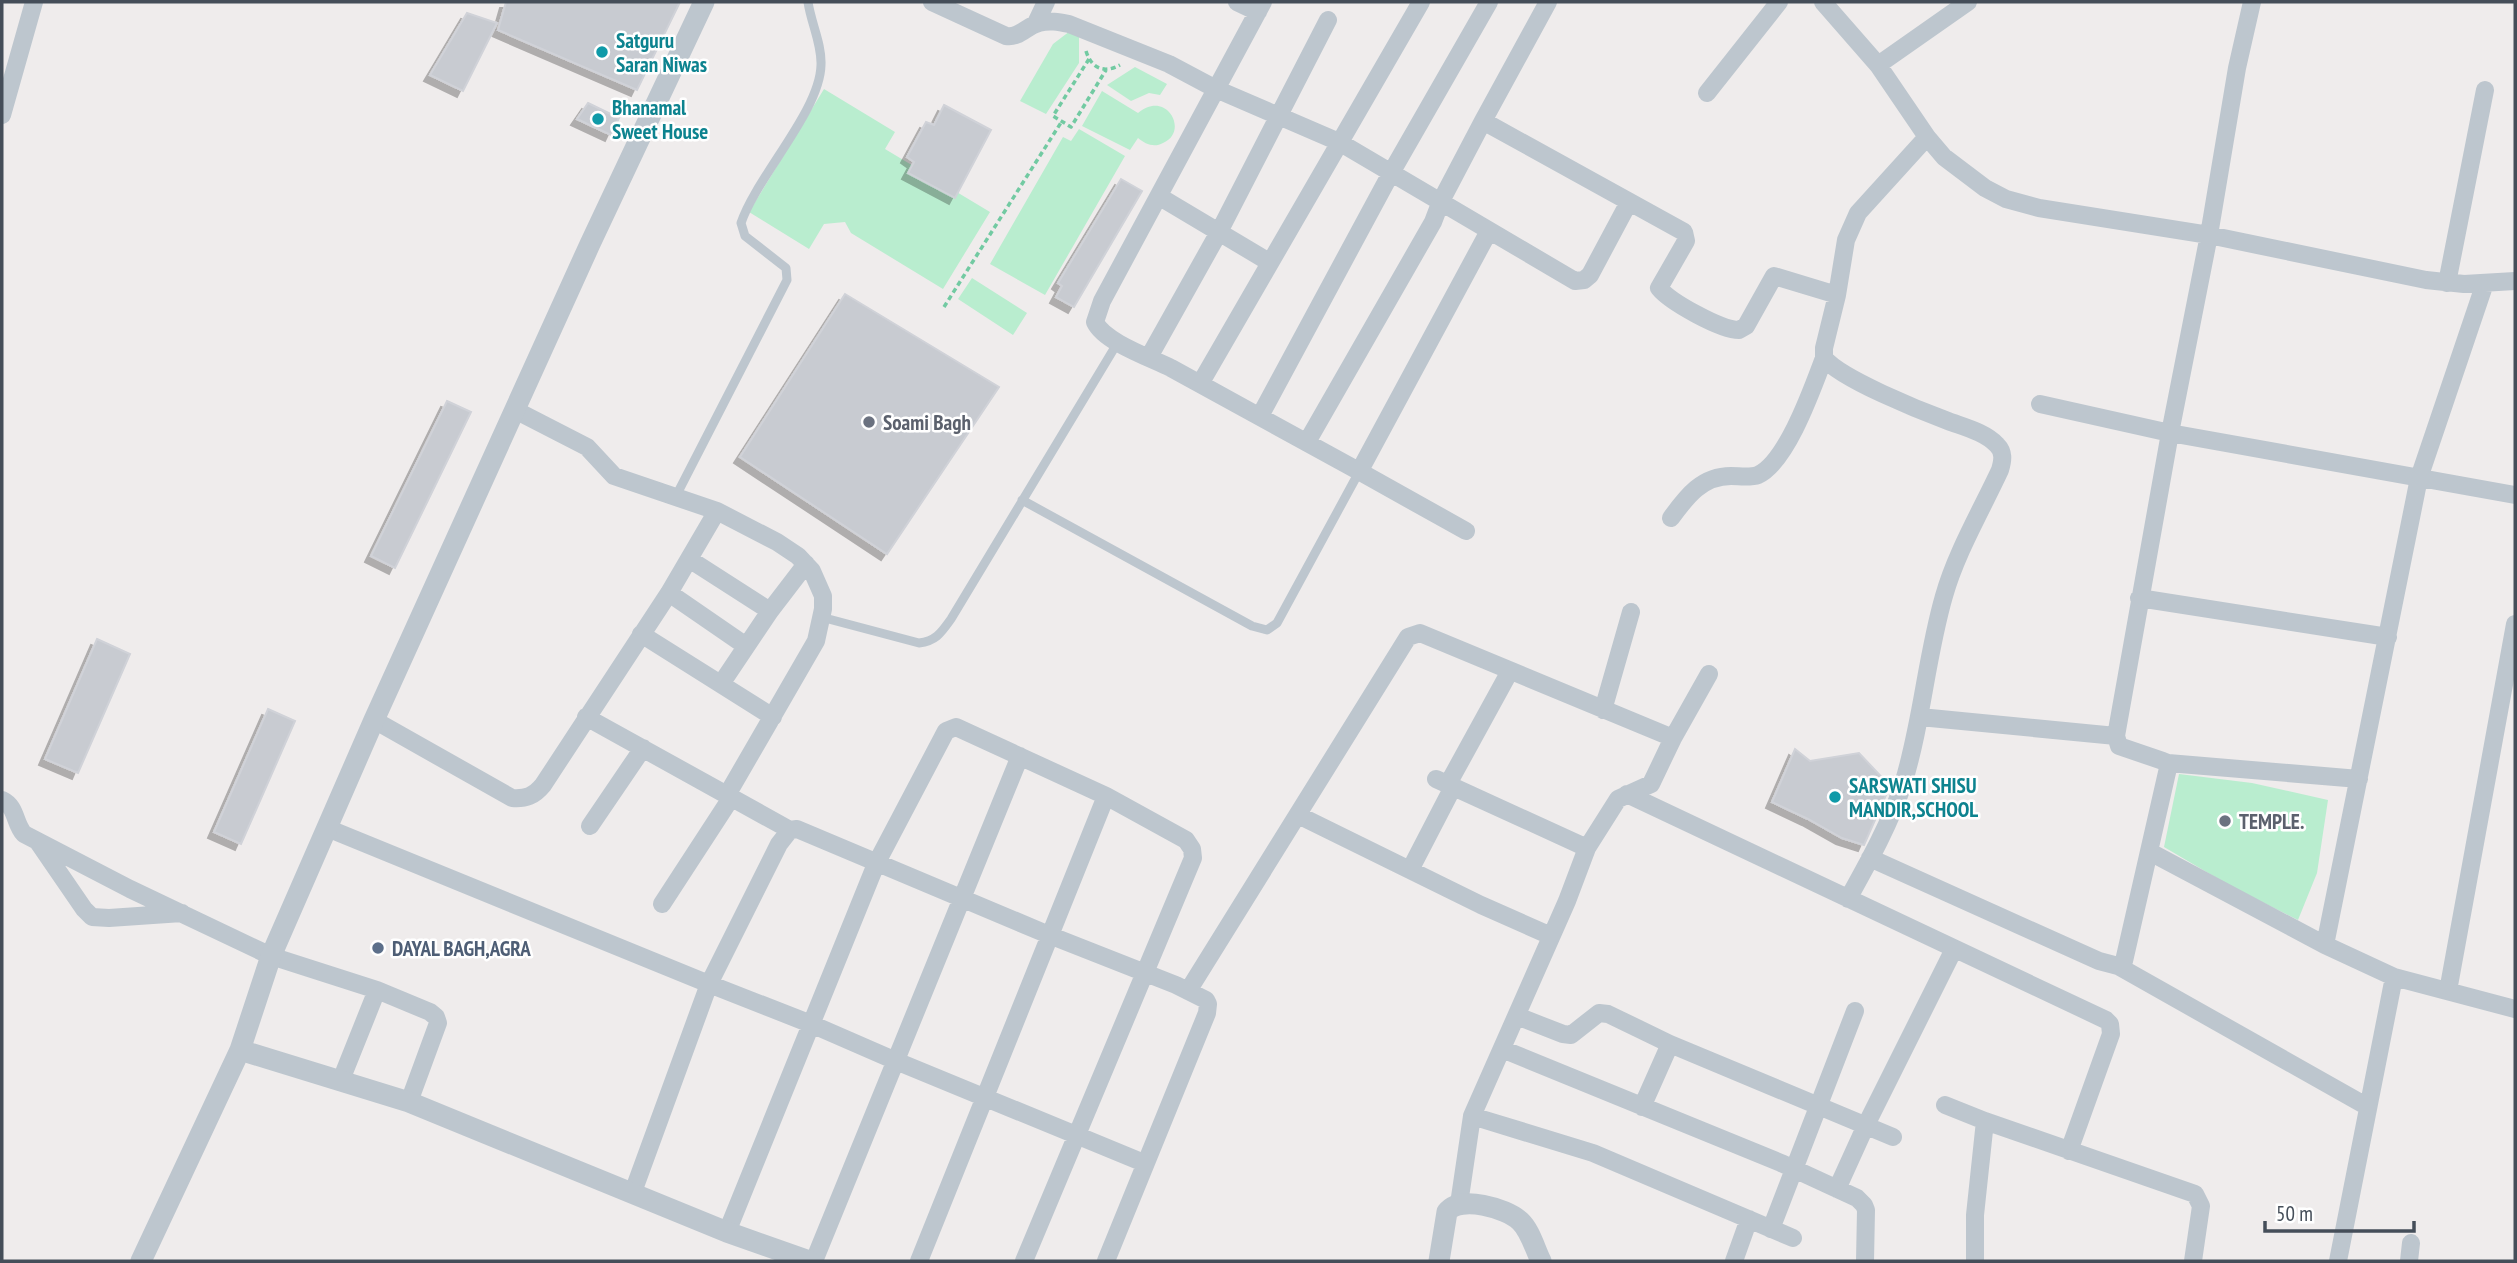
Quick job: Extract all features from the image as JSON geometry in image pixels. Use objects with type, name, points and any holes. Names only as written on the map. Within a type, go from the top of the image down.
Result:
[{"type":"street","points":[[2,115],[34,2]]},
{"type":"street","points":[[141,1261],[240,1050],[271,956],[374,720],[704,2]]},
{"type":"street","points":[[932,2],[1006,36],[1016,36],[1036,23],[1069,24],[1169,64],[1216,89],[1339,142],[1571,280],[1580,282],[1590,275],[1629,202]]},
{"type":"street","points":[[1036,23],[1046,2]]},
{"type":"street","points":[[1237,2],[1261,7],[1096,314],[1095,322],[1101,332],[1118,342],[1260,416],[1466,531]]},
{"type":"street","points":[[1200,384],[1421,2]]},
{"type":"street","points":[[1260,416],[1391,173],[1489,2]]},
{"type":"street","points":[[1307,442],[1433,222],[1441,201],[1548,2]]},
{"type":"street","points":[[1707,93],[1779,2]]},
{"type":"street","points":[[1823,2],[1878,65],[1927,137],[1957,169],[2007,199],[2039,208],[2209,235],[2446,283],[2485,284],[2515,281]]},
{"type":"street","points":[[1878,65],[1968,2]]},
{"type":"street","points":[[2252,2],[2236,68],[2209,235],[2139,598],[2116,736],[2123,749],[2168,763],[2359,779]]},
{"type":"street","points":[[1149,357],[1219,232],[1328,20]]},
{"type":"street","points":[[2446,283],[2485,90]]},
{"type":"street","points":[[1483,121],[1686,235],[1686,242],[1659,285],[1661,291],[1728,329],[1739,330],[1746,326],[1774,276],[1836,295]]},
{"type":"street","points":[[1671,518],[1701,484],[1709,479],[1718,476],[1752,476],[1764,471],[1795,430],[1824,358],[1846,240],[1852,223],[1927,137]]},
{"type":"street","points":[[1160,197],[1269,262]]},
{"type":"street","points":[[1359,472],[1489,231]]},
{"type":"street","points":[[2325,945],[2419,478],[2485,284]]},
{"type":"street","points":[[1824,358],[1835,368],[1912,408],[1975,431],[1994,442],[2002,453],[2000,470],[1943,598],[1920,717],[1903,786],[1848,899]]},
{"type":"street","points":[[2039,404],[2170,433],[2515,495]]},
{"type":"street","points":[[515,410],[587,447],[614,476],[717,511],[777,542],[806,564],[818,582],[822,596],[816,640],[729,797],[662,904]]},
{"type":"street","points":[[374,720],[512,798],[532,796],[543,785],[669,593],[717,511]]},
{"type":"street","points":[[689,559],[770,611]]},
{"type":"street","points":[[721,684],[770,611],[806,564]]},
{"type":"street","points":[[669,593],[746,646]]},
{"type":"street","points":[[2139,598],[2388,637]]},
{"type":"street","points":[[1603,710],[1631,612]]},
{"type":"street","points":[[2448,991],[2515,624]]},
{"type":"street","points":[[641,634],[774,717]]},
{"type":"street","points":[[1188,991],[1408,637],[1420,634],[1673,738]]},
{"type":"street","points":[[1409,870],[1445,783],[1510,671]]},
{"type":"street","points":[[1458,1204],[1472,1116],[1587,848],[1612,807],[1627,794],[1651,784],[1709,674]]},
{"type":"street","points":[[586,717],[790,830],[805,831],[876,864],[963,897],[1206,1000],[1208,1009],[1106,1261]]},
{"type":"street","points":[[1920,717],[2116,736]]},
{"type":"street","points":[[727,1232],[876,864],[949,728],[960,728],[1106,796],[1186,840],[1192,849],[1193,858],[1024,1261]]},
{"type":"street","points":[[590,826],[643,748]]},
{"type":"street","points":[[240,1050],[409,1102],[727,1232],[812,1261],[1020,757]]},
{"type":"street","points":[[2118,966],[2127,953],[2168,763]]},
{"type":"street","points":[[1445,783],[1587,848]]},
{"type":"street","points":[[1627,794],[2096,1015],[2110,1024],[2111,1034],[2069,1151]]},
{"type":"street","points":[[919,1261],[1106,796]]},
{"type":"street","points":[[2,800],[12,807],[21,832],[113,881],[271,956],[377,990],[430,1012],[438,1023],[409,1102]]},
{"type":"street","points":[[1298,815],[1551,936]]},
{"type":"street","points":[[327,828],[811,1024],[1144,1163]]},
{"type":"street","points":[[633,1192],[709,984],[779,844],[790,830]]},
{"type":"street","points":[[37,841],[83,909],[92,917],[181,913]]},
{"type":"street","points":[[2150,852],[2325,945],[2394,977],[2515,1009]]},
{"type":"street","points":[[1870,858],[2099,961],[2118,966],[2368,1107]]},
{"type":"street","points":[[1837,1189],[1954,949]]},
{"type":"street","points":[[2338,1261],[2394,977]]},
{"type":"street","points":[[341,1080],[377,990]]},
{"type":"street","points":[[1771,1229],[1855,1011]]},
{"type":"street","points":[[1517,1016],[1571,1035],[1595,1015],[1604,1013],[1670,1044],[1893,1137]]},
{"type":"street","points":[[1642,1107],[1670,1044]]},
{"type":"street","points":[[1502,1049],[1857,1198],[1864,1205],[1865,1261]]},
{"type":"street","points":[[1945,1105],[2194,1194],[2201,1206],[2193,1261]]},
{"type":"street","points":[[1472,1116],[1593,1153],[1793,1238]]},
{"type":"street","points":[[1975,1261],[1975,1215],[1985,1121]]},
{"type":"street","points":[[1439,1261],[1445,1218],[1451,1208],[1467,1203],[1484,1206],[1521,1221],[1541,1261]]},
{"type":"street","points":[[1734,1261],[1749,1219]]},
{"type":"street","points":[[2409,1261],[2412,1243]]},
{"type":"lane","points":[[676,496],[787,280],[786,268],[745,236],[741,228],[751,200],[804,112],[819,79],[821,58],[808,2]]},
{"type":"lane","points":[[821,617],[919,643],[932,641],[951,619],[1118,342]]},
{"type":"lane","points":[[1023,500],[1252,626],[1268,630],[1278,623],[1359,472]]},
{"type":"path","points":[[1088,59],[1054,116],[1071,127],[1106,70],[1121,64],[1125,58],[1126,47]]},
{"type":"path","points":[[1086,51],[1088,59],[1097,67],[1106,70]]},
{"type":"path","points":[[944,307],[1062,121]]},
{"type":"green space","points":[[1070,31],[1079,36],[1079,63],[1046,114],[1020,101],[1053,44]]},
{"type":"green space","points":[[1135,67],[1167,84],[1160,95],[1149,93],[1131,101],[1107,85]]},
{"type":"green space","points":[[824,89],[895,132],[885,149],[990,212],[943,289],[851,233],[845,222],[824,224],[809,249],[749,212]]},
{"type":"green space","points":[[1102,91],[1138,113],[1148,107],[1158,106],[1165,109],[1174,122],[1171,137],[1156,145],[1147,144],[1138,138],[1130,150],[1082,126]]},
{"type":"green space","points":[[1079,129],[1125,156],[1045,295],[990,264],[1063,137],[1071,141]]},
{"type":"green space","points":[[972,278],[1027,313],[1013,335],[958,299]]},
{"type":"green space","points":[[2179,774],[2252,783],[2328,800],[2317,873],[2298,920],[2232,887],[2164,847]]},
{"type":"building","name":"Satguru Saran Niwas","points":[[506,2],[680,2],[637,90],[498,30]]},
{"type":"building","points":[[467,13],[497,23],[463,91],[430,75]]},
{"type":"building","name":"Bhanamal Sweet House","points":[[588,103],[619,118],[611,135],[577,119]]},
{"type":"building","points":[[944,105],[991,130],[955,198],[908,173],[914,162],[907,157],[926,122],[934,125]]},
{"type":"building","points":[[1121,179],[1142,191],[1074,307],[1056,297],[1062,286],[1058,283]]},
{"type":"building","name":"Soami Bagh","points":[[845,294],[999,387],[887,554],[740,457]]},
{"type":"building","points":[[447,401],[471,412],[395,568],[371,556]]},
{"type":"building","points":[[97,639],[130,654],[78,773],[45,759]]},
{"type":"building","points":[[268,709],[295,721],[241,844],[214,832]]},
{"type":"building","name":"SARSWATI SHISU MANDIR,SCHOOL","points":[[1795,749],[1810,761],[1859,753],[1890,786],[1864,845],[1842,838],[1772,802]]},
{"type":"place","name":"Satguru Saran Niwas","points":[[602,52]]},
{"type":"place","name":"Bhanamal Sweet House","points":[[598,119]]},
{"type":"place","name":"Soami Bagh","points":[[869,422]]},
{"type":"place","name":"SARSWATI SHISU MANDIR,SCHOOL","points":[[1835,797]]},
{"type":"place","name":"TEMPLE.","points":[[2225,821]]},
{"type":"place","name":"DAYAL BAGH,AGRA","points":[[378,948]]}]
